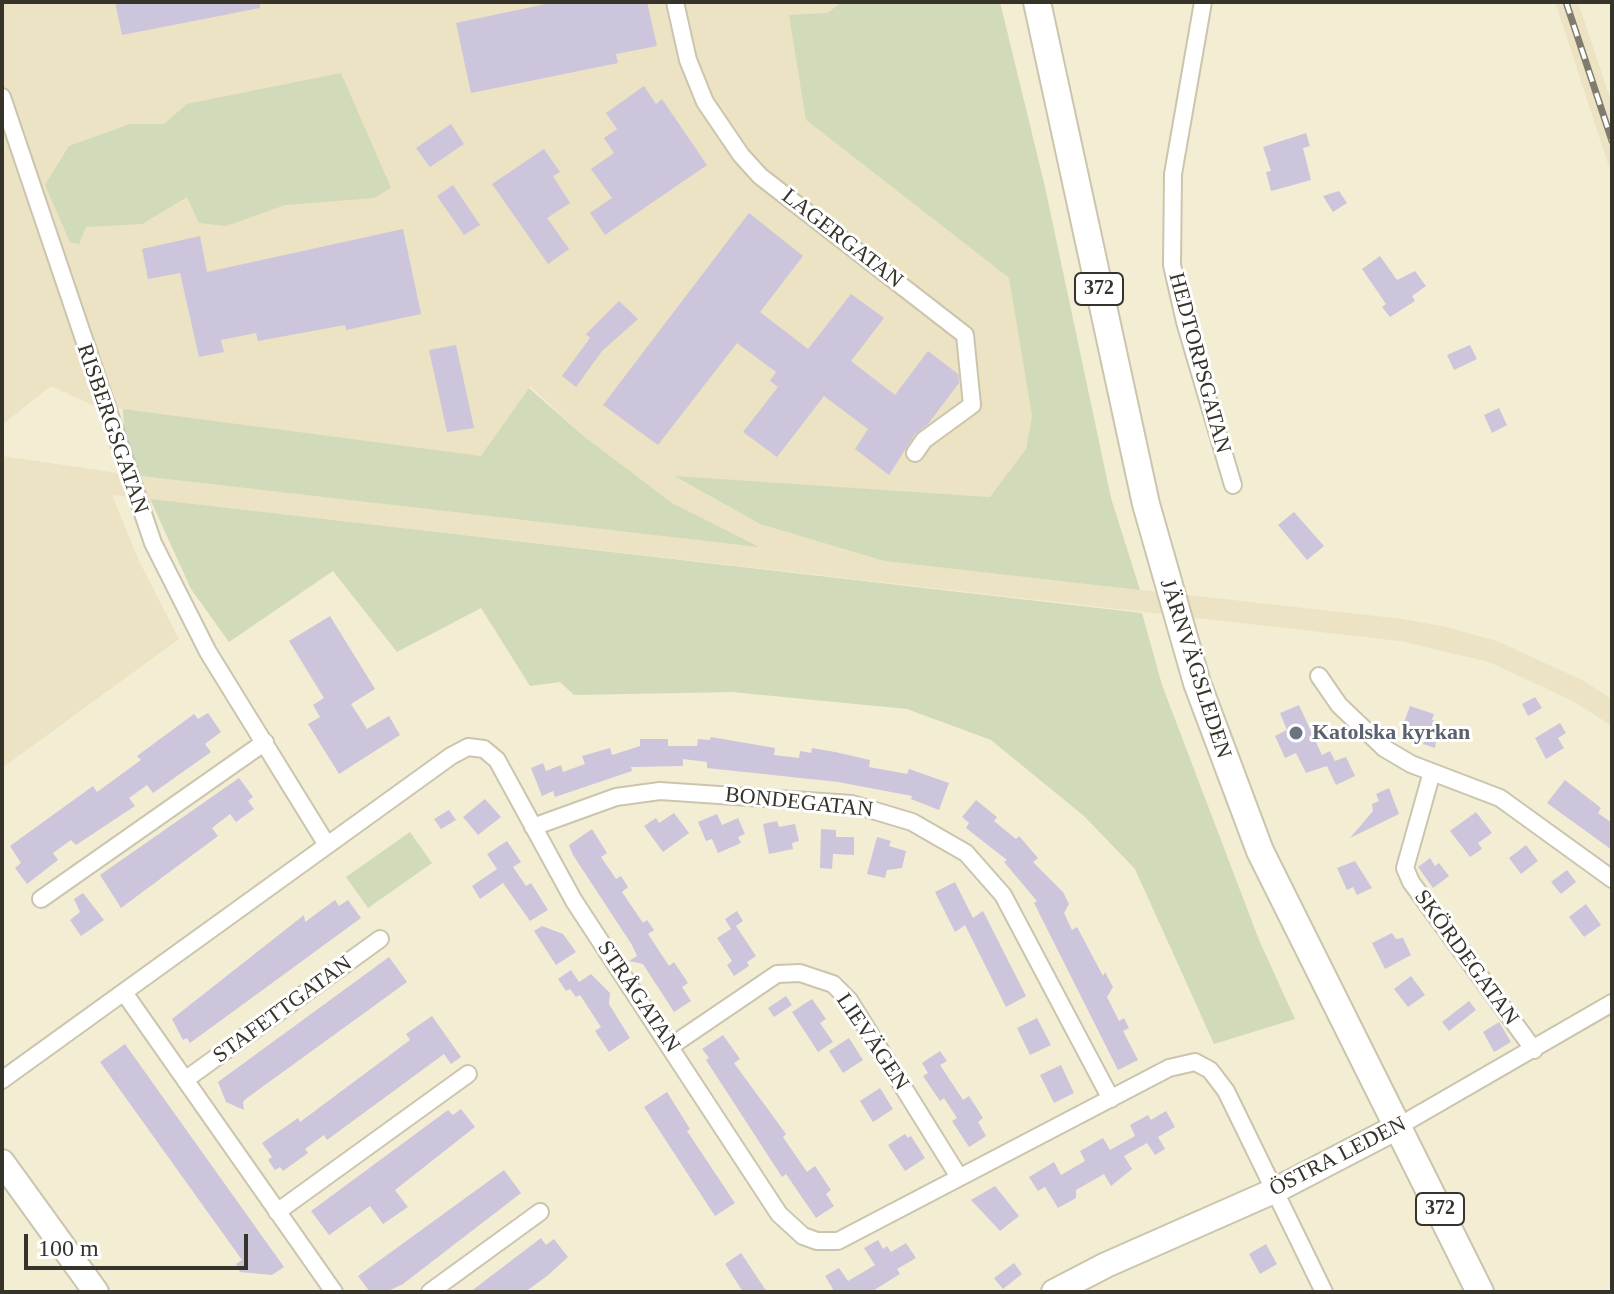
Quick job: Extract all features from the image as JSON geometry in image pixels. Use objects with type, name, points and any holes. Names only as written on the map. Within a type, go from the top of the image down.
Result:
[{"type":"main road","name":"JÄRNVÄGSLEDEN","points":[[1037,2],[1164,575],[1183,642],[1260,851],[1480,1292]]},
{"type":"street","name":"LAGERGATAN","points":[[675,2],[688,60],[705,102],[741,155],[760,176],[965,335],[972,405],[924,440],[915,453]]},
{"type":"street","name":"HEDTORPSGATAN","points":[[1203,2],[1173,174],[1172,265],[1185,322],[1233,485]]},
{"type":"street","name":"RISBERGSGATAN","points":[[2,97],[153,543],[208,652],[327,845]]},
{"type":"street","points":[[1319,676],[1359,727],[1384,748],[1432,772],[1500,798],[1612,879]]},
{"type":"street","points":[[41,899],[265,742]]},
{"type":"street","name":"STRÅGATAN","points":[[2,1080],[468,747],[484,749],[497,760],[574,901],[779,1214],[803,1236],[817,1241],[838,1241],[1169,1068],[1195,1062],[1210,1070],[1226,1091],[1324,1292]]},
{"type":"street","name":"SKÖRDEGATAN","points":[[1432,772],[1405,868],[1411,882],[1534,1050]]},
{"type":"street","name":"BONDEGATAN","points":[[533,827],[616,797],[660,791],[852,804],[912,822],[966,853],[1003,895],[1111,1099]]},
{"type":"street","name":"STAFETTGATAN","points":[[185,1080],[380,939]]},
{"type":"street","name":"LIEVÄGEN","points":[[671,1046],[777,974],[800,973],[833,984],[849,1000],[959,1177]]},
{"type":"street","points":[[125,994],[334,1292]]},
{"type":"street","name":"ÖSTRA LEDEN","points":[[1054,1292],[1106,1265],[1276,1190],[1609,1010]]},
{"type":"street","points":[[277,1212],[468,1074]]},
{"type":"street","points":[[2,1162],[96,1292]]},
{"type":"street","points":[[430,1292],[540,1212]]},
{"type":"shaded area","points":[[2,2],[842,2],[827,13],[806,120],[1009,278],[1032,416],[1026,449],[991,497],[675,477],[760,524],[883,561],[1403,619],[1446,627],[1497,641],[1584,681],[1612,699],[1612,726],[1573,701],[1489,662],[1400,641],[112,495],[139,561],[179,639],[2,768],[2,456],[132,475],[755,546],[672,503],[586,438],[530,386],[482,457],[92,405],[51,386],[2,425]]},
{"type":"shaded area","points":[[1555,2],[1578,2],[1612,104],[1612,176]]},
{"type":"green space","points":[[842,2],[1000,2],[1045,187],[1111,498],[1140,590],[884,561],[760,524],[674,476],[990,497],[1026,449],[1032,416],[1009,278],[806,120],[789,15],[827,13]]},
{"type":"green space","points":[[341,73],[391,188],[374,198],[285,205],[226,226],[199,223],[187,197],[142,224],[86,227],[79,244],[70,242],[45,185],[69,146],[130,124],[164,124],[187,104]]},
{"type":"green space","points":[[529,388],[586,438],[672,503],[759,547],[132,475],[124,429],[123,409],[481,456]]},
{"type":"green space","points":[[150,499],[1142,613],[1162,685],[1259,940],[1295,1019],[1214,1044],[1135,869],[1084,816],[991,740],[907,709],[732,692],[574,695],[560,682],[530,686],[481,608],[397,652],[333,571],[229,642],[191,589]]},
{"type":"green space","points":[[410,832],[432,863],[368,908],[346,877]]},
{"type":"building","points":[[115,2],[260,2],[260,8],[122,35]]},
{"type":"building","points":[[555,2],[647,2],[657,46],[616,54],[618,63],[471,93],[456,23]]},
{"type":"building","points":[[644,86],[656,104],[662,99],[707,165],[605,235],[590,213],[612,198],[591,169],[614,153],[604,138],[617,129],[606,113]]},
{"type":"building","points":[[451,124],[464,144],[430,167],[416,148]]},
{"type":"building","points":[[1306,133],[1310,146],[1303,148],[1311,180],[1271,191],[1266,172],[1271,171],[1263,147]]},
{"type":"building","points":[[544,149],[560,172],[553,176],[570,203],[547,218],[569,249],[548,264],[492,184]]},
{"type":"building","points":[[453,185],[480,225],[464,235],[437,196]]},
{"type":"building","points":[[1339,191],[1347,203],[1333,212],[1323,196]]},
{"type":"building","points":[[749,213],[803,256],[760,312],[808,349],[851,294],[884,318],[851,361],[895,395],[928,351],[958,374],[959,383],[928,424],[915,434],[889,475],[855,449],[868,429],[824,396],[777,457],[743,432],[778,387],[770,381],[776,372],[737,343],[658,445],[603,405]]},
{"type":"building","points":[[403,229],[421,314],[346,330],[345,325],[258,341],[256,333],[221,340],[224,352],[199,357],[180,273],[148,279],[142,249],[200,236],[207,272]]},
{"type":"building","points":[[1380,256],[1397,280],[1415,271],[1426,286],[1412,296],[1415,301],[1390,317],[1382,307],[1386,304],[1362,269]]},
{"type":"building","points":[[619,301],[638,319],[602,351],[576,387],[562,376],[590,338],[586,334]]},
{"type":"building","points":[[456,345],[474,428],[447,432],[429,350]]},
{"type":"building","points":[[1470,345],[1477,359],[1454,370],[1447,355]]},
{"type":"building","points":[[1499,408],[1507,425],[1492,433],[1484,415]]},
{"type":"building","points":[[1294,512],[1324,546],[1307,560],[1278,525]]},
{"type":"building","points":[[330,616],[375,689],[351,704],[367,729],[389,716],[400,735],[339,774],[308,724],[320,717],[313,705],[324,698],[289,641]]},
{"type":"building","points":[[1535,697],[1542,708],[1528,716],[1522,704]]},
{"type":"building","points":[[1299,705],[1322,755],[1330,751],[1335,761],[1346,757],[1355,776],[1336,785],[1327,766],[1306,773],[1296,753],[1285,758],[1275,736],[1287,730],[1280,713]]},
{"type":"building","points":[[1410,706],[1434,714],[1432,720],[1439,722],[1435,748],[1423,744],[1426,737],[1402,728]]},
{"type":"building","points":[[208,713],[221,732],[205,744],[211,752],[153,793],[147,785],[129,798],[135,806],[76,845],[71,840],[53,853],[58,860],[27,884],[15,868],[21,863],[10,846],[93,786],[97,792],[141,760],[137,756],[194,714],[198,719]]},
{"type":"building","points":[[1560,723],[1566,733],[1558,738],[1564,748],[1546,759],[1535,738]]},
{"type":"building","points":[[711,737],[775,748],[774,755],[799,758],[800,751],[811,753],[812,748],[835,752],[870,760],[869,767],[907,774],[909,769],[949,783],[939,810],[911,799],[912,796],[838,782],[707,768],[707,762],[683,759],[683,766],[631,767],[632,771],[555,797],[553,791],[542,796],[531,768],[543,763],[546,771],[561,765],[563,772],[585,764],[582,756],[610,748],[612,755],[640,746],[640,739],[668,739],[668,746],[697,746],[698,739],[710,740]]},
{"type":"building","points":[[239,778],[253,797],[248,801],[254,809],[236,822],[230,814],[212,828],[218,836],[121,908],[100,875]]},
{"type":"building","points":[[1565,780],[1601,808],[1598,813],[1612,823],[1612,850],[1547,803]]},
{"type":"building","points":[[1389,788],[1399,814],[1350,838],[1373,811],[1372,804],[1379,801],[1376,794]]},
{"type":"building","points":[[485,799],[501,817],[478,835],[463,817]]},
{"type":"building","points":[[976,800],[997,817],[994,821],[1016,839],[1019,836],[1038,858],[1033,862],[1063,892],[1069,904],[1064,913],[1072,930],[1077,927],[1103,976],[1105,972],[1113,987],[1107,997],[1119,1021],[1124,1018],[1129,1028],[1123,1031],[1138,1060],[1118,1070],[1034,903],[1037,901],[1004,862],[1007,860],[966,828],[969,823],[962,817]]},
{"type":"building","points":[[449,810],[456,820],[441,829],[434,819]]},
{"type":"building","points":[[1476,812],[1492,833],[1478,843],[1482,849],[1470,857],[1450,831]]},
{"type":"building","points":[[674,813],[689,833],[663,852],[644,826],[656,818],[659,823]]},
{"type":"building","points":[[717,814],[722,825],[738,818],[745,834],[738,837],[741,843],[718,853],[712,839],[706,841],[698,822]]},
{"type":"building","points":[[777,821],[779,827],[795,824],[799,841],[792,843],[793,849],[769,854],[763,824]]},
{"type":"building","points":[[592,829],[607,853],[601,857],[616,879],[621,876],[628,887],[622,892],[643,923],[647,920],[654,930],[648,934],[669,966],[674,962],[688,983],[682,987],[691,1001],[674,1012],[643,964],[629,961],[637,956],[632,945],[573,855],[569,845]]},
{"type":"building","points":[[821,829],[836,830],[836,837],[854,837],[854,855],[833,854],[832,869],[820,868]]},
{"type":"building","points":[[877,837],[891,841],[889,846],[906,851],[902,868],[887,870],[885,878],[867,874]]},
{"type":"building","points":[[507,841],[521,862],[513,867],[526,886],[531,883],[548,910],[530,921],[503,883],[480,899],[472,886],[497,869],[487,854]]},
{"type":"building","points":[[1526,845],[1538,861],[1521,874],[1509,858]]},
{"type":"building","points":[[1430,858],[1435,866],[1439,863],[1449,876],[1433,888],[1418,867]]},
{"type":"building","points":[[1355,861],[1372,888],[1357,895],[1353,887],[1347,890],[1337,868]]},
{"type":"building","points":[[1567,870],[1576,882],[1561,894],[1551,882]]},
{"type":"building","points":[[955,882],[973,918],[983,911],[1026,996],[1006,1007],[965,925],[955,932],[935,892]]},
{"type":"building","points":[[83,893],[104,920],[81,936],[70,920],[80,912],[74,899]]},
{"type":"building","points":[[335,900],[339,906],[348,900],[361,918],[190,1043],[187,1038],[183,1040],[172,1019],[304,915],[305,922]]},
{"type":"building","points":[[1586,904],[1601,925],[1584,937],[1569,917]]},
{"type":"building","points":[[737,911],[743,921],[736,926],[756,956],[747,962],[749,966],[734,976],[727,965],[732,961],[717,938],[731,929],[725,919]]},
{"type":"building","points":[[542,926],[563,934],[576,952],[556,965],[534,931]]},
{"type":"building","points":[[1392,933],[1396,939],[1403,938],[1411,955],[1385,969],[1372,943]]},
{"type":"building","points":[[389,957],[407,982],[247,1098],[243,1102],[244,1110],[226,1102],[218,1082]]},
{"type":"building","points":[[571,970],[579,982],[591,974],[610,993],[609,1004],[630,1038],[609,1052],[595,1031],[601,1027],[580,995],[576,997],[570,989],[566,991],[558,979]]},
{"type":"building","points":[[1411,976],[1425,995],[1408,1007],[1394,989]]},
{"type":"building","points":[[786,996],[792,1005],[774,1017],[768,1008]]},
{"type":"building","points":[[812,999],[826,1019],[820,1023],[833,1042],[818,1052],[792,1012]]},
{"type":"building","points":[[1469,1001],[1476,1010],[1449,1031],[1442,1022]]},
{"type":"building","points":[[432,1016],[461,1057],[451,1064],[444,1054],[327,1140],[324,1135],[305,1149],[308,1153],[283,1171],[280,1167],[275,1170],[268,1160],[272,1157],[262,1143],[298,1118],[300,1122],[410,1040],[406,1034]]},
{"type":"building","points":[[1037,1018],[1051,1045],[1030,1055],[1017,1028]]},
{"type":"building","points":[[1499,1022],[1511,1042],[1494,1052],[1483,1032]]},
{"type":"building","points":[[723,1035],[740,1059],[734,1063],[786,1134],[783,1137],[807,1172],[815,1166],[831,1190],[826,1194],[834,1206],[816,1218],[786,1174],[782,1177],[706,1060],[709,1058],[702,1049]]},
{"type":"building","points":[[849,1038],[863,1060],[843,1073],[829,1051]]},
{"type":"building","points":[[125,1044],[284,1267],[272,1275],[240,1272],[236,1264],[242,1260],[100,1062]]},
{"type":"building","points":[[940,1051],[947,1061],[940,1065],[963,1100],[969,1096],[983,1118],[978,1122],[986,1136],[969,1147],[952,1121],[957,1118],[944,1098],[940,1101],[923,1076],[928,1073],[922,1063]]},
{"type":"building","points":[[1061,1065],[1074,1093],[1054,1103],[1040,1075]]},
{"type":"building","points":[[880,1088],[893,1109],[873,1122],[860,1101]]},
{"type":"building","points":[[667,1092],[690,1129],[687,1131],[735,1203],[715,1216],[644,1107]]},
{"type":"building","points":[[461,1109],[475,1127],[395,1190],[408,1207],[383,1224],[370,1206],[329,1235],[311,1211],[448,1110],[453,1115]]},
{"type":"building","points":[[1166,1111],[1175,1127],[1158,1137],[1165,1149],[1155,1155],[1147,1143],[1124,1156],[1132,1169],[1111,1186],[1104,1174],[1076,1190],[1076,1198],[1058,1208],[1045,1187],[1038,1191],[1029,1177],[1054,1162],[1061,1175],[1085,1161],[1080,1151],[1103,1138],[1110,1150],[1135,1136],[1130,1125],[1148,1115],[1151,1120]]},
{"type":"building","points":[[905,1134],[908,1138],[911,1136],[925,1158],[905,1171],[888,1145]]},
{"type":"building","points":[[504,1170],[521,1193],[403,1284],[386,1292],[370,1292],[358,1276]]},
{"type":"building","points":[[995,1186],[1019,1216],[1000,1231],[971,1200]]},
{"type":"building","points":[[541,1238],[546,1245],[554,1239],[568,1257],[547,1276],[525,1292],[470,1292]]},
{"type":"building","points":[[878,1240],[883,1249],[887,1246],[891,1252],[906,1243],[916,1258],[897,1269],[900,1274],[871,1292],[829,1292],[833,1289],[825,1276],[839,1268],[848,1281],[875,1265],[864,1248]]},
{"type":"building","points":[[1266,1244],[1277,1264],[1260,1274],[1249,1254]]},
{"type":"building","points":[[741,1253],[767,1292],[743,1292],[725,1264]]},
{"type":"building","points":[[1014,1263],[1022,1274],[1003,1289],[994,1278]]},
{"type":"railway","points":[[1566,2],[1612,141]]},
{"type":"place","name":"Katolska kyrkan","points":[[1296,733]]}]
